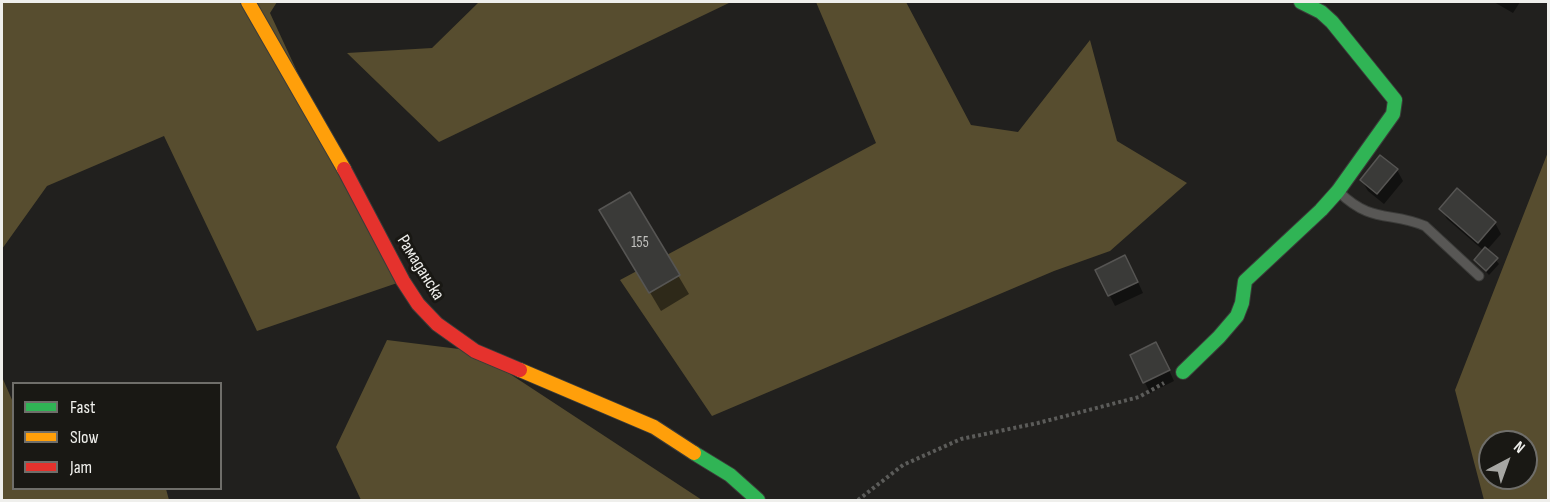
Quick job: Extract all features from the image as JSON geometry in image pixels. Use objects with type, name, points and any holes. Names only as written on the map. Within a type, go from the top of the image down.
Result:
[{"type":"street","name":"Рамаданска","points":[[248,2],[333,149],[403,282],[418,304],[437,324],[475,351],[654,427],[730,475],[758,501]]},
{"type":"street","points":[[1183,372],[1237,316],[1242,303],[1245,281],[1321,210],[1338,191],[1393,114],[1395,106],[1392,94],[1332,22],[1321,12],[1301,2]]},
{"type":"lane","points":[[1338,191],[1352,205],[1373,215],[1425,226],[1479,276]]},
{"type":"path","points":[[858,501],[903,465],[961,439],[1038,423],[1139,397],[1183,372]]},
{"type":"shaded area","points":[[2,2],[277,2],[270,13],[333,149],[403,281],[257,331],[164,136],[47,186],[2,249]]},
{"type":"shaded area","points":[[479,2],[731,2],[439,142],[347,53],[432,48]]},
{"type":"shaded area","points":[[816,2],[906,2],[971,125],[1018,132],[1090,40],[1117,141],[1187,183],[1110,251],[1054,271],[712,416],[620,280],[876,143]]},
{"type":"shaded area","points":[[1548,152],[1548,500],[1484,500],[1481,490],[1538,490],[1538,430],[1478,430],[1478,477],[1455,390]]},
{"type":"shaded area","points":[[387,340],[475,351],[702,500],[361,500],[336,447]]},
{"type":"shaded area","points":[[2,377],[12,400],[12,490],[166,490],[169,500],[2,500]]},
{"type":"building","points":[[1380,155],[1398,169],[1377,194],[1360,180]]},
{"type":"building","points":[[1457,188],[1496,222],[1478,243],[1439,209]]},
{"type":"building","points":[[630,192],[680,275],[649,293],[599,210]]},
{"type":"building","points":[[1485,247],[1498,258],[1486,271],[1474,260]]},
{"type":"building","points":[[1125,255],[1138,282],[1108,296],[1095,270]]},
{"type":"building","points":[[1156,342],[1170,370],[1143,383],[1130,355]]},
{"type":"traffic: fast","points":[[1183,372],[1237,316],[1242,303],[1245,281],[1321,210],[1338,191],[1393,114],[1395,100],[1332,22],[1321,12],[1301,2]]},
{"type":"traffic: fast","points":[[694,453],[730,475],[758,500]]},
{"type":"traffic: slow","points":[[248,2],[344,169]]},
{"type":"traffic: slow","points":[[520,370],[654,427],[694,453]]},
{"type":"traffic: jam","points":[[344,169],[403,281],[418,304],[437,324],[475,351],[520,370]]}]
